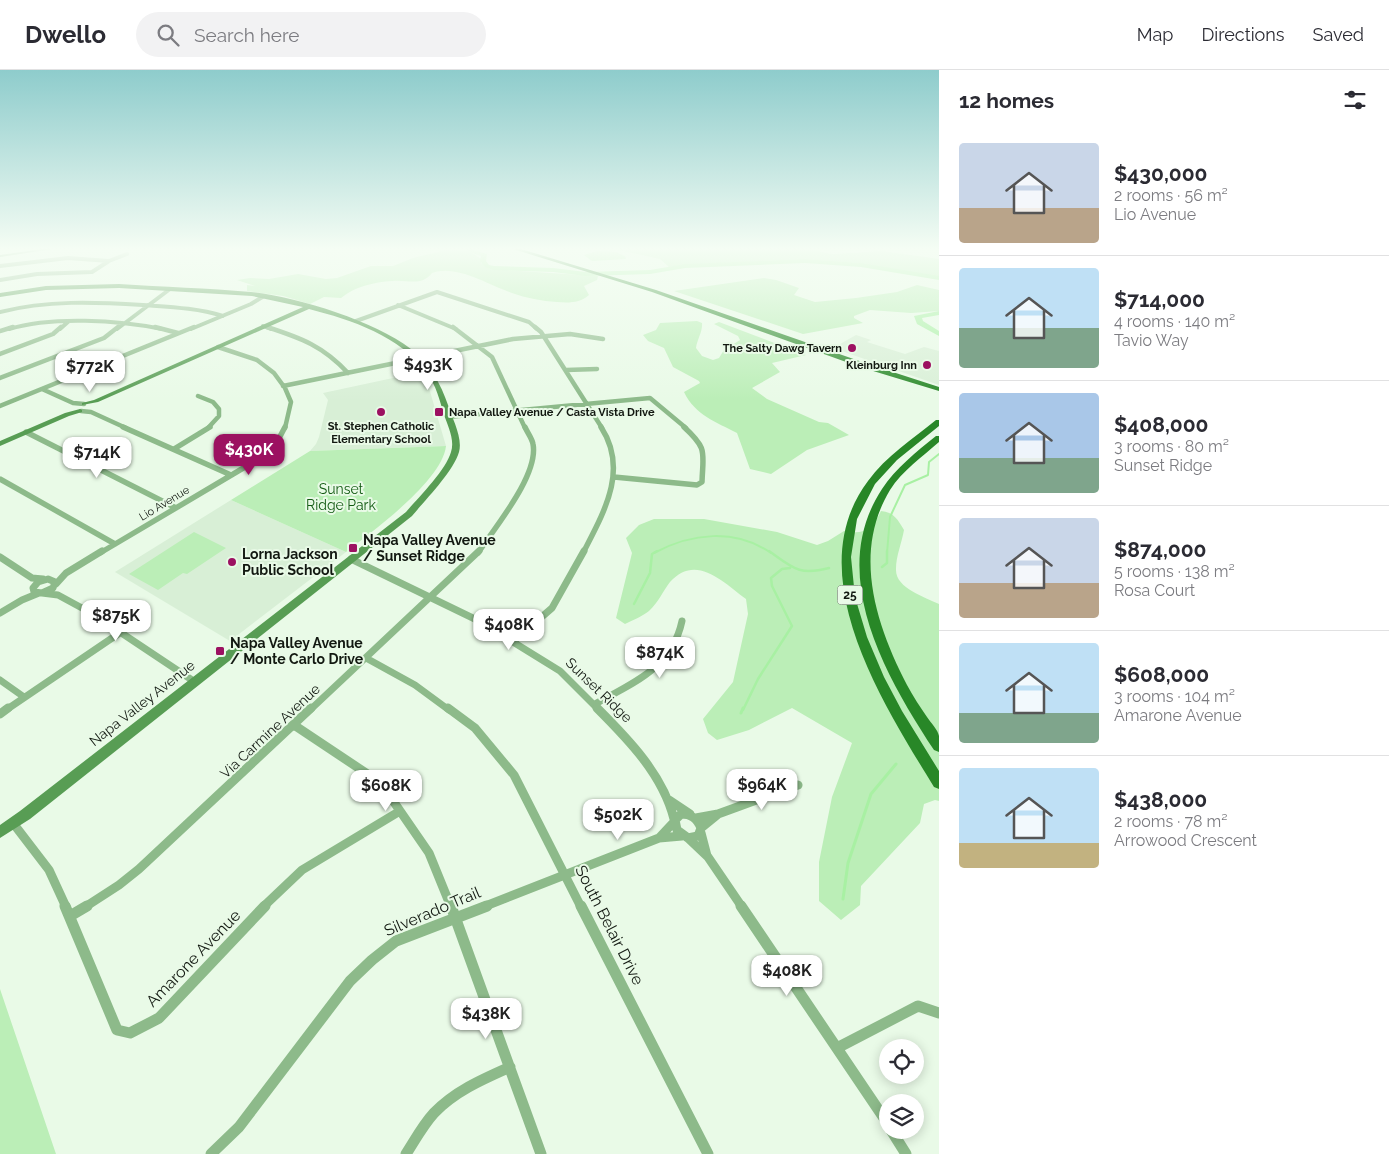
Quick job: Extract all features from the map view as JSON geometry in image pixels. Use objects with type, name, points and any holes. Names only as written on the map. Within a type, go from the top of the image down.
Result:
[{"type":"main road","points":[[675,300],[939,394]]},
{"type":"main road","points":[[863,366],[873,367],[939,389]]},
{"type":"main road","name":"25","points":[[939,422],[898,456],[872,482],[852,521],[846,566],[855,615],[864,646],[885,693],[939,783]]},
{"type":"main road","name":"25","points":[[939,438],[903,469],[885,491],[870,520],[864,555],[869,601],[884,648],[899,682],[920,719],[939,746]]},
{"type":"street","points":[[0,378],[98,341],[156,300]]},
{"type":"street","points":[[0,406],[223,316],[258,300]]},
{"type":"street","name":"Napa Valley Avenue","points":[[0,832],[195,682],[414,508],[451,463],[456,446],[448,417],[435,381],[418,358],[389,337],[356,321],[280,300]]},
{"type":"street","points":[[356,321],[413,300]]},
{"type":"street","points":[[463,300],[537,326],[588,404],[610,442],[614,460],[614,477],[606,502],[558,600],[546,614],[514,641]]},
{"type":"street","points":[[0,312],[35,305],[110,304],[199,310],[223,316]]},
{"type":"street","name":"Via Carmine Avenue","points":[[70,916],[130,878],[478,553],[528,478],[533,461],[533,444],[495,362],[457,329],[398,305]]},
{"type":"street","points":[[0,444],[308,306]]},
{"type":"street","points":[[0,331],[25,324],[69,322],[160,327],[178,333]]},
{"type":"street","points":[[0,354],[53,334],[69,322]]},
{"type":"street","points":[[263,326],[319,346],[334,356],[348,373]]},
{"type":"street","points":[[283,386],[510,339],[580,335],[603,339]]},
{"type":"street","name":"Lio Avenue","points":[[37,590],[46,579],[66,573],[270,452],[280,440],[292,403],[283,386],[267,366],[218,347]]},
{"type":"street","points":[[566,370],[597,369]]},
{"type":"street","points":[[42,389],[231,475]]},
{"type":"street","points":[[174,449],[209,429],[219,416],[216,404],[210,399],[198,396]]},
{"type":"street","points":[[448,417],[645,398],[654,400],[696,437],[702,445],[702,482],[697,486],[614,477]]},
{"type":"street","points":[[26,432],[176,508]]},
{"type":"street","points":[[0,479],[115,544]]},
{"type":"street","points":[[0,557],[32,578],[54,580],[58,595]]},
{"type":"street","name":"Sunset Ridge","points":[[351,559],[479,621],[560,671],[632,742],[669,800],[674,821]]},
{"type":"street","name":"Lio Avenue","points":[[37,590],[56,585],[66,573]]},
{"type":"street","points":[[32,578],[37,590]]},
{"type":"street","points":[[0,613],[37,590],[58,595],[121,632],[195,682]]},
{"type":"street","points":[[595,704],[662,662],[681,635],[682,621]]},
{"type":"street","points":[[0,714],[121,632]]},
{"type":"street","name":"South Belair Drive","points":[[366,658],[415,685],[475,728],[514,775],[708,1154]]},
{"type":"street","points":[[0,680],[24,698]]},
{"type":"street","points":[[294,726],[375,779],[429,853],[456,918],[541,1154]]},
{"type":"street","points":[[798,785],[718,814],[693,816],[681,814],[674,821],[674,828],[708,857],[879,1111]]},
{"type":"street","name":"Sunset Ridge","points":[[669,800],[693,816]]},
{"type":"street","name":"Amarone Avenue","points":[[14,823],[49,870],[117,1030],[130,1033],[159,1018],[281,888],[302,870],[400,811]]},
{"type":"street","points":[[685,837],[698,836],[701,830],[718,814]]},
{"type":"street","points":[[693,816],[701,830],[708,857]]},
{"type":"street","name":"Silverado Trail","points":[[659,838],[674,821]]},
{"type":"street","name":"Silverado Trail","points":[[211,1154],[239,1127],[366,963],[396,942],[659,838],[685,837]]},
{"type":"street","points":[[837,1048],[918,1006],[939,1013]]},
{"type":"street","points":[[406,1154],[426,1122],[452,1097],[510,1067]]},
{"type":"street","points":[[897,1139],[906,1154]]},
{"type":"shaded area","points":[[856,335],[871,340],[867,342],[905,354],[924,347],[939,351],[939,385],[833,348]]},
{"type":"shaded area","name":"St. Stephen Catholic Elementary School","points":[[421,372],[429,388],[446,446],[310,451],[319,437],[328,400],[323,393]]},
{"type":"shaded area","name":"Lorna Jackson Public School","points":[[231,500],[346,552],[230,641],[115,572]]},
{"type":"green space","points":[[295,300],[319,300],[310,304]]},
{"type":"green space","points":[[538,300],[582,300],[574,302]]},
{"type":"green space","points":[[700,300],[808,300],[815,302],[840,300],[939,300],[939,311],[911,313],[870,310],[854,316],[854,318],[863,323],[803,334]]},
{"type":"green space","points":[[697,321],[702,323],[702,326],[696,348],[702,356],[713,360],[719,358],[724,350],[740,340],[738,336],[714,324],[719,322],[806,355],[772,363],[780,372],[752,388],[767,399],[819,422],[828,423],[849,435],[807,450],[771,474],[750,469],[737,433],[700,412],[694,407],[684,392],[700,383],[699,381],[673,367],[664,348],[648,341],[643,335],[656,330],[660,323]]},
{"type":"green space","name":"Sunset Ridge Park","points":[[446,446],[442,460],[420,489],[405,504],[346,552],[231,500],[310,451]]},
{"type":"green space","points":[[881,511],[892,515],[898,520],[904,530],[896,564],[897,576],[900,582],[919,595],[939,604],[939,801],[935,800],[924,804],[920,823],[861,886],[860,905],[841,920],[819,901],[819,862],[832,797],[852,743],[792,708],[749,730],[717,740],[708,733],[703,719],[733,682],[748,614],[746,599],[709,573],[690,570],[680,574],[670,582],[647,613],[625,624],[616,618],[632,553],[626,538],[639,525],[654,519],[704,519],[777,532],[817,545],[828,541],[844,531],[857,532],[867,530]]},
{"type":"green space","points":[[194,532],[226,548],[187,574],[183,573],[158,590],[129,574]]},
{"type":"green space","points":[[0,989],[56,1154],[0,1154]]},
{"type":"waterway","points":[[939,313],[918,316],[920,322],[939,334]]},
{"type":"waterway","points":[[887,553],[890,517],[905,485],[928,475],[929,462],[939,454]]},
{"type":"waterway","points":[[654,553],[683,541],[713,536],[743,540],[771,553]]},
{"type":"waterway","points":[[634,604],[650,573],[652,554],[657,551]]},
{"type":"waterway","points":[[769,551],[784,562],[803,571],[829,568]]},
{"type":"waterway","points":[[882,567],[887,563],[887,553]]},
{"type":"waterway","points":[[743,710],[758,679],[792,626],[772,586],[771,578],[782,569],[790,568]]},
{"type":"waterway","points":[[741,713],[743,708]]},
{"type":"waterway","points":[[843,899],[848,863],[871,794],[896,764]]},
{"type":"place","name":"The Salty Dawg Tavern","points":[[852,348]]},
{"type":"place","name":"Kleinburg Inn","points":[[927,365]]},
{"type":"place","name":"St. Stephen Catholic Elementary School","points":[[381,412]]},
{"type":"place","name":"Napa Valley Avenue / Casta Vista Drive","points":[[439,412]]},
{"type":"place","name":"Napa Valley Avenue / Sunset Ridge","points":[[353,548]]},
{"type":"place","name":"Lorna Jackson Public School","points":[[232,562]]},
{"type":"place","name":"Napa Valley Avenue / Monte Carlo Drive","points":[[220,651]]}]
